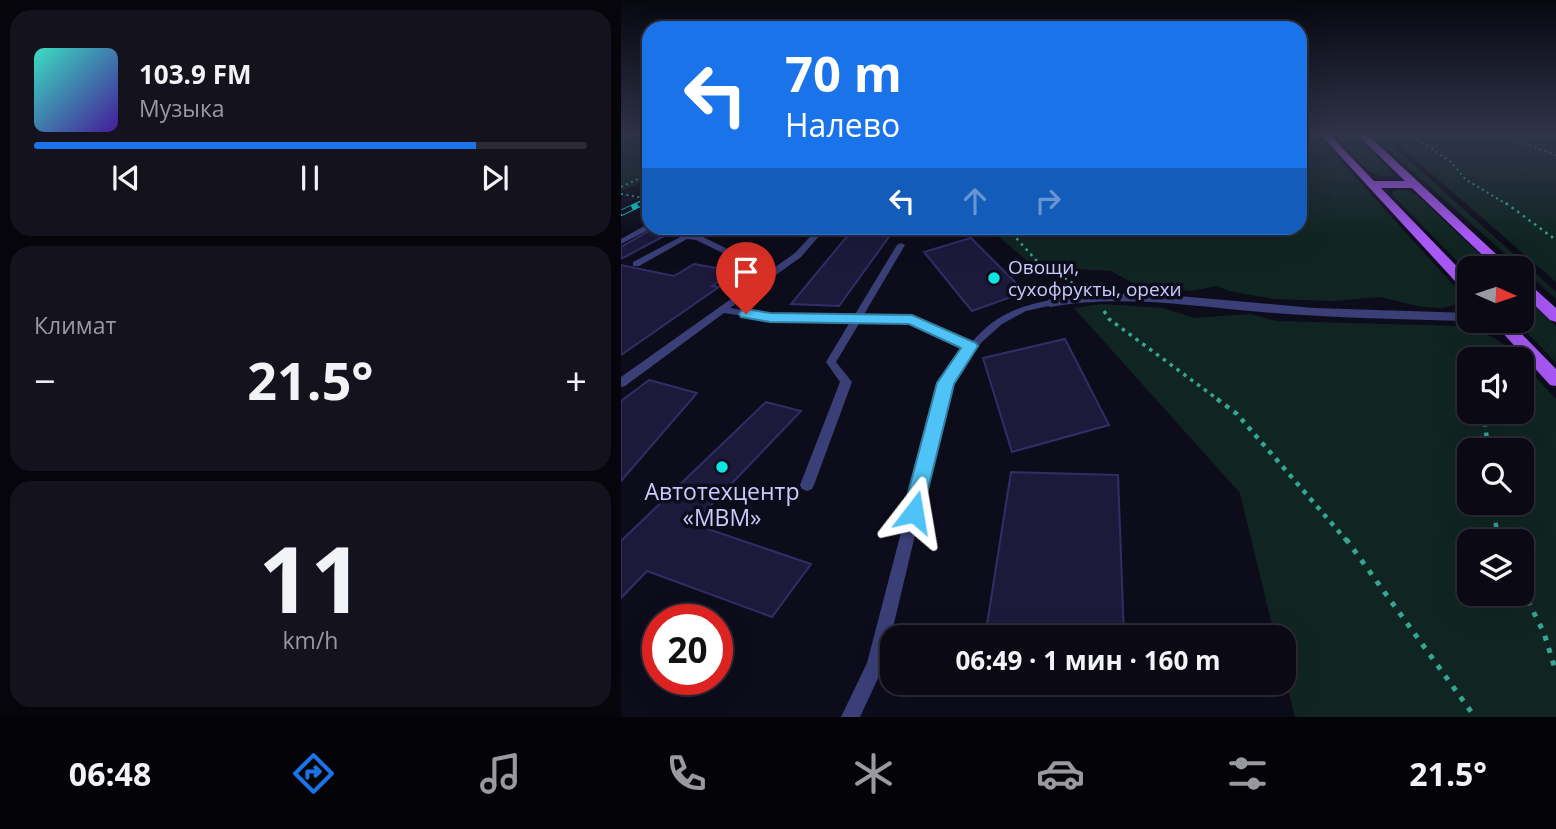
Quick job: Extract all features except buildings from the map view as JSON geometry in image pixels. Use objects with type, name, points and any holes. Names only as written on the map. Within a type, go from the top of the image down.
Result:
[{"type":"main road","points":[[1358,169],[1457,275]]},
{"type":"main road","points":[[1399,169],[1491,256]]},
{"type":"main road","points":[[1372,184],[1416,185]]},
{"type":"main road","points":[[1535,297],[1556,317]]},
{"type":"main road","points":[[1511,333],[1556,380]]},
{"type":"street","points":[[1050,303],[1096,297],[1303,311],[1457,317]]},
{"type":"lane","points":[[621,242],[642,232]]},
{"type":"lane","points":[[621,383],[798,255],[816,235]]},
{"type":"lane","points":[[636,264],[686,236],[698,238],[772,274]]},
{"type":"lane","points":[[807,485],[846,382],[831,362],[901,245]]},
{"type":"lane","points":[[893,625],[946,383],[971,346],[1000,322],[1023,309],[1050,303]]},
{"type":"lane","points":[[722,310],[770,317],[912,320],[971,346]]},
{"type":"lane","points":[[850,717],[880,672]]},
{"type":"path","points":[[1457,169],[1465,179],[1500,199],[1556,240]]},
{"type":"path","points":[[621,187],[642,177]]},
{"type":"path","points":[[621,194],[642,198]]},
{"type":"path","points":[[1013,235],[1036,260],[1096,297],[1109,319],[1237,414],[1339,529],[1474,717]]},
{"type":"path","points":[[1530,606],[1544,633],[1556,672]]},
{"type":"green space","points":[[621,169],[642,169],[642,182],[621,191]]},
{"type":"green space","points":[[1307,169],[1348,169],[1457,289],[1457,304],[1444,308],[1422,307],[1380,297],[1334,301],[1273,299],[1229,291],[1217,286],[1191,291],[1176,289],[1166,283],[1136,285],[1111,271],[1077,269],[1069,274],[1041,273],[998,236],[923,236],[1307,235]]},
{"type":"green space","points":[[1367,169],[1389,169],[1395,175],[1386,177]]},
{"type":"green space","points":[[1411,169],[1419,169],[1516,256],[1508,256]]},
{"type":"green space","points":[[1427,169],[1556,169],[1556,282],[1535,264],[1535,256],[1526,256]]},
{"type":"green space","points":[[1394,190],[1407,190],[1417,195],[1482,256],[1457,256],[1457,261],[1392,195]]},
{"type":"green space","points":[[1535,273],[1556,292],[1556,299],[1535,280]]},
{"type":"green space","points":[[1102,304],[1163,308],[1194,318],[1251,314],[1276,321],[1457,326],[1457,333],[1484,333],[1506,346],[1457,347],[1457,424],[1534,424],[1534,375],[1556,399],[1556,717],[1295,717],[1290,695],[1296,695],[1296,625],[1272,625],[1240,493],[1074,308]]},
{"type":"green space","points":[[1535,306],[1556,326],[1556,363],[1527,333],[1535,332]]},
{"type":"railway","points":[[621,213],[642,203]]},
{"type":"railway","points":[[638,205],[642,203]]},
{"type":"place","name":"Овощи, сухофрукты, орехи","points":[[994,278]]},
{"type":"place","name":"Автотехцентр «МВМ»","points":[[722,467]]},
{"type":"route","points":[[746,314],[770,317],[912,320],[971,346],[946,383],[914,512]]}]
